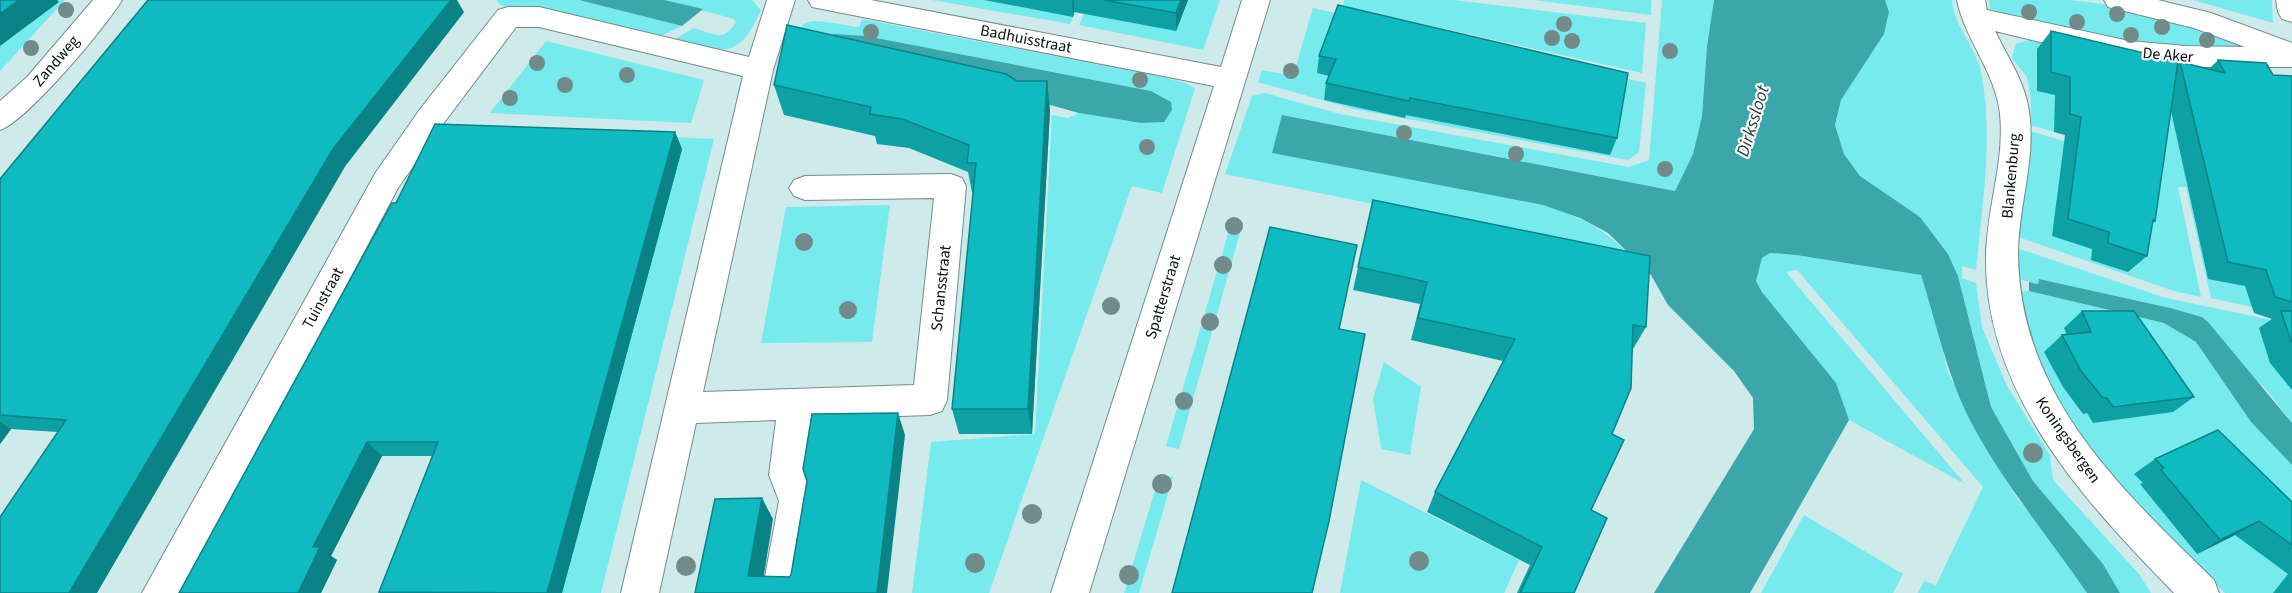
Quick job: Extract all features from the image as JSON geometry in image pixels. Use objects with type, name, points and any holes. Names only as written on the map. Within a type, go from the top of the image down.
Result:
[{"type":"street","name":"Zandweg","points":[[0,119],[37,84],[108,0]]},
{"type":"street","points":[[640,593],[759,70],[781,0]]},
{"type":"street","name":"Badhuisstraat","points":[[822,0],[855,3],[1230,79]]},
{"type":"street","name":"Spatterstraat","points":[[1070,593],[1256,0]]},
{"type":"street","name":"De Aker","points":[[2118,0],[2201,20],[2292,55]]},
{"type":"street","points":[[2290,0],[2292,12]]},
{"type":"street","name":"De Aker","points":[[1974,9],[2121,50],[2204,58],[2292,55]]},
{"type":"street","name":"Blankenburg","points":[[1974,9],[2006,76],[2016,115],[2016,145],[2002,253]]},
{"type":"street","name":"Tuinstraat","points":[[161,593],[387,180],[432,116],[508,17],[539,17],[759,70]]},
{"type":"street","name":"Schansstraat","points":[[682,408],[930,400],[951,186],[805,188]]},
{"type":"street","name":"Koningsbergen","points":[[2002,253],[2004,307],[2016,351],[2039,402],[2082,465],[2138,531],[2200,593]]},
{"type":"street","points":[[782,593],[797,501],[788,475],[795,405]]},
{"type":"shaded area","points":[[0,0],[65,0],[0,71]]},
{"type":"shaded area","points":[[497,0],[579,0],[682,26],[656,38],[537,7],[510,8],[500,5]]},
{"type":"shaded area","points":[[664,0],[752,0],[761,10],[744,39],[735,46],[725,50],[702,49],[670,42],[694,28],[723,35],[736,22],[734,19]]},
{"type":"shaded area","points":[[932,0],[1081,0],[1070,24]]},
{"type":"shaded area","points":[[1090,0],[1220,0],[1203,50],[1079,25]]},
{"type":"shaded area","points":[[1344,0],[1453,0],[1646,23],[1642,73],[1343,6]]},
{"type":"shaded area","points":[[1534,0],[1651,0],[1651,15]]},
{"type":"shaded area","points":[[1662,0],[1714,0],[1707,46],[1702,116],[1693,154],[1675,191],[1283,115],[1273,153],[1543,205],[1590,224],[1610,237],[1631,256],[1225,174],[1252,96],[1265,93],[1340,114],[1629,167],[1649,160]]},
{"type":"shaded area","points":[[1885,0],[1952,0],[1957,19],[1975,54],[1981,72],[1987,121],[1986,171],[1976,270],[1962,266],[1962,278],[1976,283],[1982,327],[2007,386],[2050,455],[2053,480],[2139,574],[2151,593],[2120,593],[2103,564],[2033,481],[1991,407],[1958,276],[1948,254],[1920,217],[1860,176],[1844,154],[1835,125],[1841,100],[1884,34],[1889,12]]},
{"type":"shaded area","points":[[1989,0],[2068,0],[2134,10],[2202,29],[2242,45],[2236,48],[2180,46],[2139,43],[2091,35],[1990,9]]},
{"type":"shaded area","points":[[2193,0],[2272,0],[2273,23]]},
{"type":"shaded area","points":[[1313,8],[1646,83],[1639,152],[1628,160],[1354,109],[1258,82],[1262,70],[1293,76]]},
{"type":"shaded area","points":[[862,19],[1158,76],[1195,88],[1162,193],[1132,186],[989,593],[912,593],[931,442],[1035,434],[1052,115],[1068,118],[1079,113],[1141,123],[1171,102],[1151,91],[866,36],[796,49],[801,28],[806,23],[820,21],[859,27]]},
{"type":"shaded area","points":[[2032,39],[2172,73],[2292,316],[2211,298],[2186,187],[2178,187],[2201,297],[2174,291],[2018,237],[2030,131],[2141,164],[2142,157],[2030,125],[2031,101],[2027,77],[2012,58],[2016,44]]},
{"type":"shaded area","points":[[546,41],[704,80],[691,123],[490,113]]},
{"type":"shaded area","points":[[576,132],[714,139],[601,593],[399,593]]},
{"type":"shaded area","points":[[890,205],[872,342],[761,343],[786,207]]},
{"type":"shaded area","points":[[1232,220],[1243,222],[1179,449],[1166,446]]},
{"type":"shaded area","points":[[2017,248],[2166,298],[2292,324],[2292,423],[2265,388],[2170,308],[2039,279],[2038,284],[2014,278]]},
{"type":"shaded area","points":[[1770,253],[1921,275],[1938,328],[1948,373],[2017,498],[2052,541],[2087,593],[1918,593],[1924,581],[1936,585],[1983,487],[1797,270],[1786,272],[1965,484],[1849,420],[1835,383],[1762,292],[1756,281],[1762,258]]},
{"type":"shaded area","points":[[2029,291],[2164,323],[2196,342],[2251,422],[2292,465],[2292,593],[2225,593],[2149,520],[2074,428],[2033,361],[2015,292]]},
{"type":"shaded area","points":[[1384,362],[1421,387],[1410,455],[1381,449],[1373,399]]},
{"type":"shaded area","points":[[1160,474],[1173,477],[1139,593],[1124,593]]},
{"type":"shaded area","points":[[1361,480],[1519,560],[1504,593],[1340,593]]},
{"type":"shaded area","points":[[1804,515],[1903,574],[1893,593],[1761,593]]},
{"type":"water","points":[[579,0],[664,0],[703,9],[682,26]]},
{"type":"water","name":"Dirkssloot","points":[[1714,0],[1885,0],[1889,12],[1884,34],[1841,100],[1835,125],[1844,154],[1860,176],[1920,217],[1948,254],[1958,276],[1991,407],[2033,481],[2103,564],[2120,593],[2087,593],[1997,466],[1971,422],[1955,387],[1921,275],[1770,253],[1762,258],[1756,281],[1762,292],[1836,383],[1849,420],[1750,593],[1654,593],[1754,429],[1753,398],[1734,371],[1668,305],[1651,275],[1608,233],[1580,218],[1543,205],[1272,153],[1282,115],[1675,191],[1693,154],[1702,116],[1707,46]]},
{"type":"water","points":[[834,34],[866,36],[1151,91],[1171,102],[1172,110],[1164,122],[1141,123],[1079,113],[818,40]]},
{"type":"water","points":[[2039,279],[2202,317],[2292,423],[2292,465],[2251,422],[2196,342],[2164,323],[2029,291],[2029,282],[2038,284]]},
{"type":"building","points":[[0,0],[19,0],[0,14]]},
{"type":"building","points":[[148,0],[451,0],[333,149],[69,593],[0,593],[0,517],[66,420],[0,415],[0,179]]},
{"type":"building","points":[[1104,0],[1181,0],[1176,13]]},
{"type":"building","points":[[1338,5],[1628,73],[1617,138],[1410,98],[1409,101],[1326,83],[1336,59],[1319,56]]},
{"type":"building","points":[[787,25],[1006,74],[1017,81],[1047,81],[1028,409],[952,409],[976,163],[967,163],[969,145],[902,119],[870,114],[871,107],[774,85]]},
{"type":"building","points":[[2051,31],[2178,61],[2155,221],[2153,220],[2147,256],[2108,243],[2109,232],[2068,219],[2081,117],[2070,114],[2070,77],[2051,72]]},
{"type":"building","points":[[2218,60],[2266,63],[2273,75],[2292,76],[2292,302],[2275,297],[2266,270],[2228,262],[2180,62],[2225,73]]},
{"type":"building","points":[[435,124],[675,132],[547,593],[379,592],[438,442],[367,442],[313,547],[320,547],[298,593],[179,593],[392,203],[396,203]]},
{"type":"building","points":[[1373,200],[1650,256],[1646,327],[1633,325],[1631,388],[1612,434],[1624,440],[1591,510],[1607,518],[1574,593],[1520,593],[1542,547],[1435,492],[1515,339],[1418,318],[1427,282],[1358,267]]},
{"type":"building","points":[[1270,227],[1357,245],[1339,329],[1365,334],[1329,521],[1312,593],[1172,593]]},
{"type":"building","points":[[2082,311],[2134,311],[2194,397],[2113,407],[2081,371],[2062,335],[2091,332]]},
{"type":"building","points":[[2281,311],[2292,311],[2292,344]]},
{"type":"building","points":[[898,413],[877,593],[695,593],[715,499],[762,498],[748,576],[789,577],[807,481],[803,469],[812,414]]},
{"type":"building","points":[[2218,430],[2292,502],[2292,545],[2259,521],[2220,540],[2161,470],[2164,468],[2155,459]]}]
